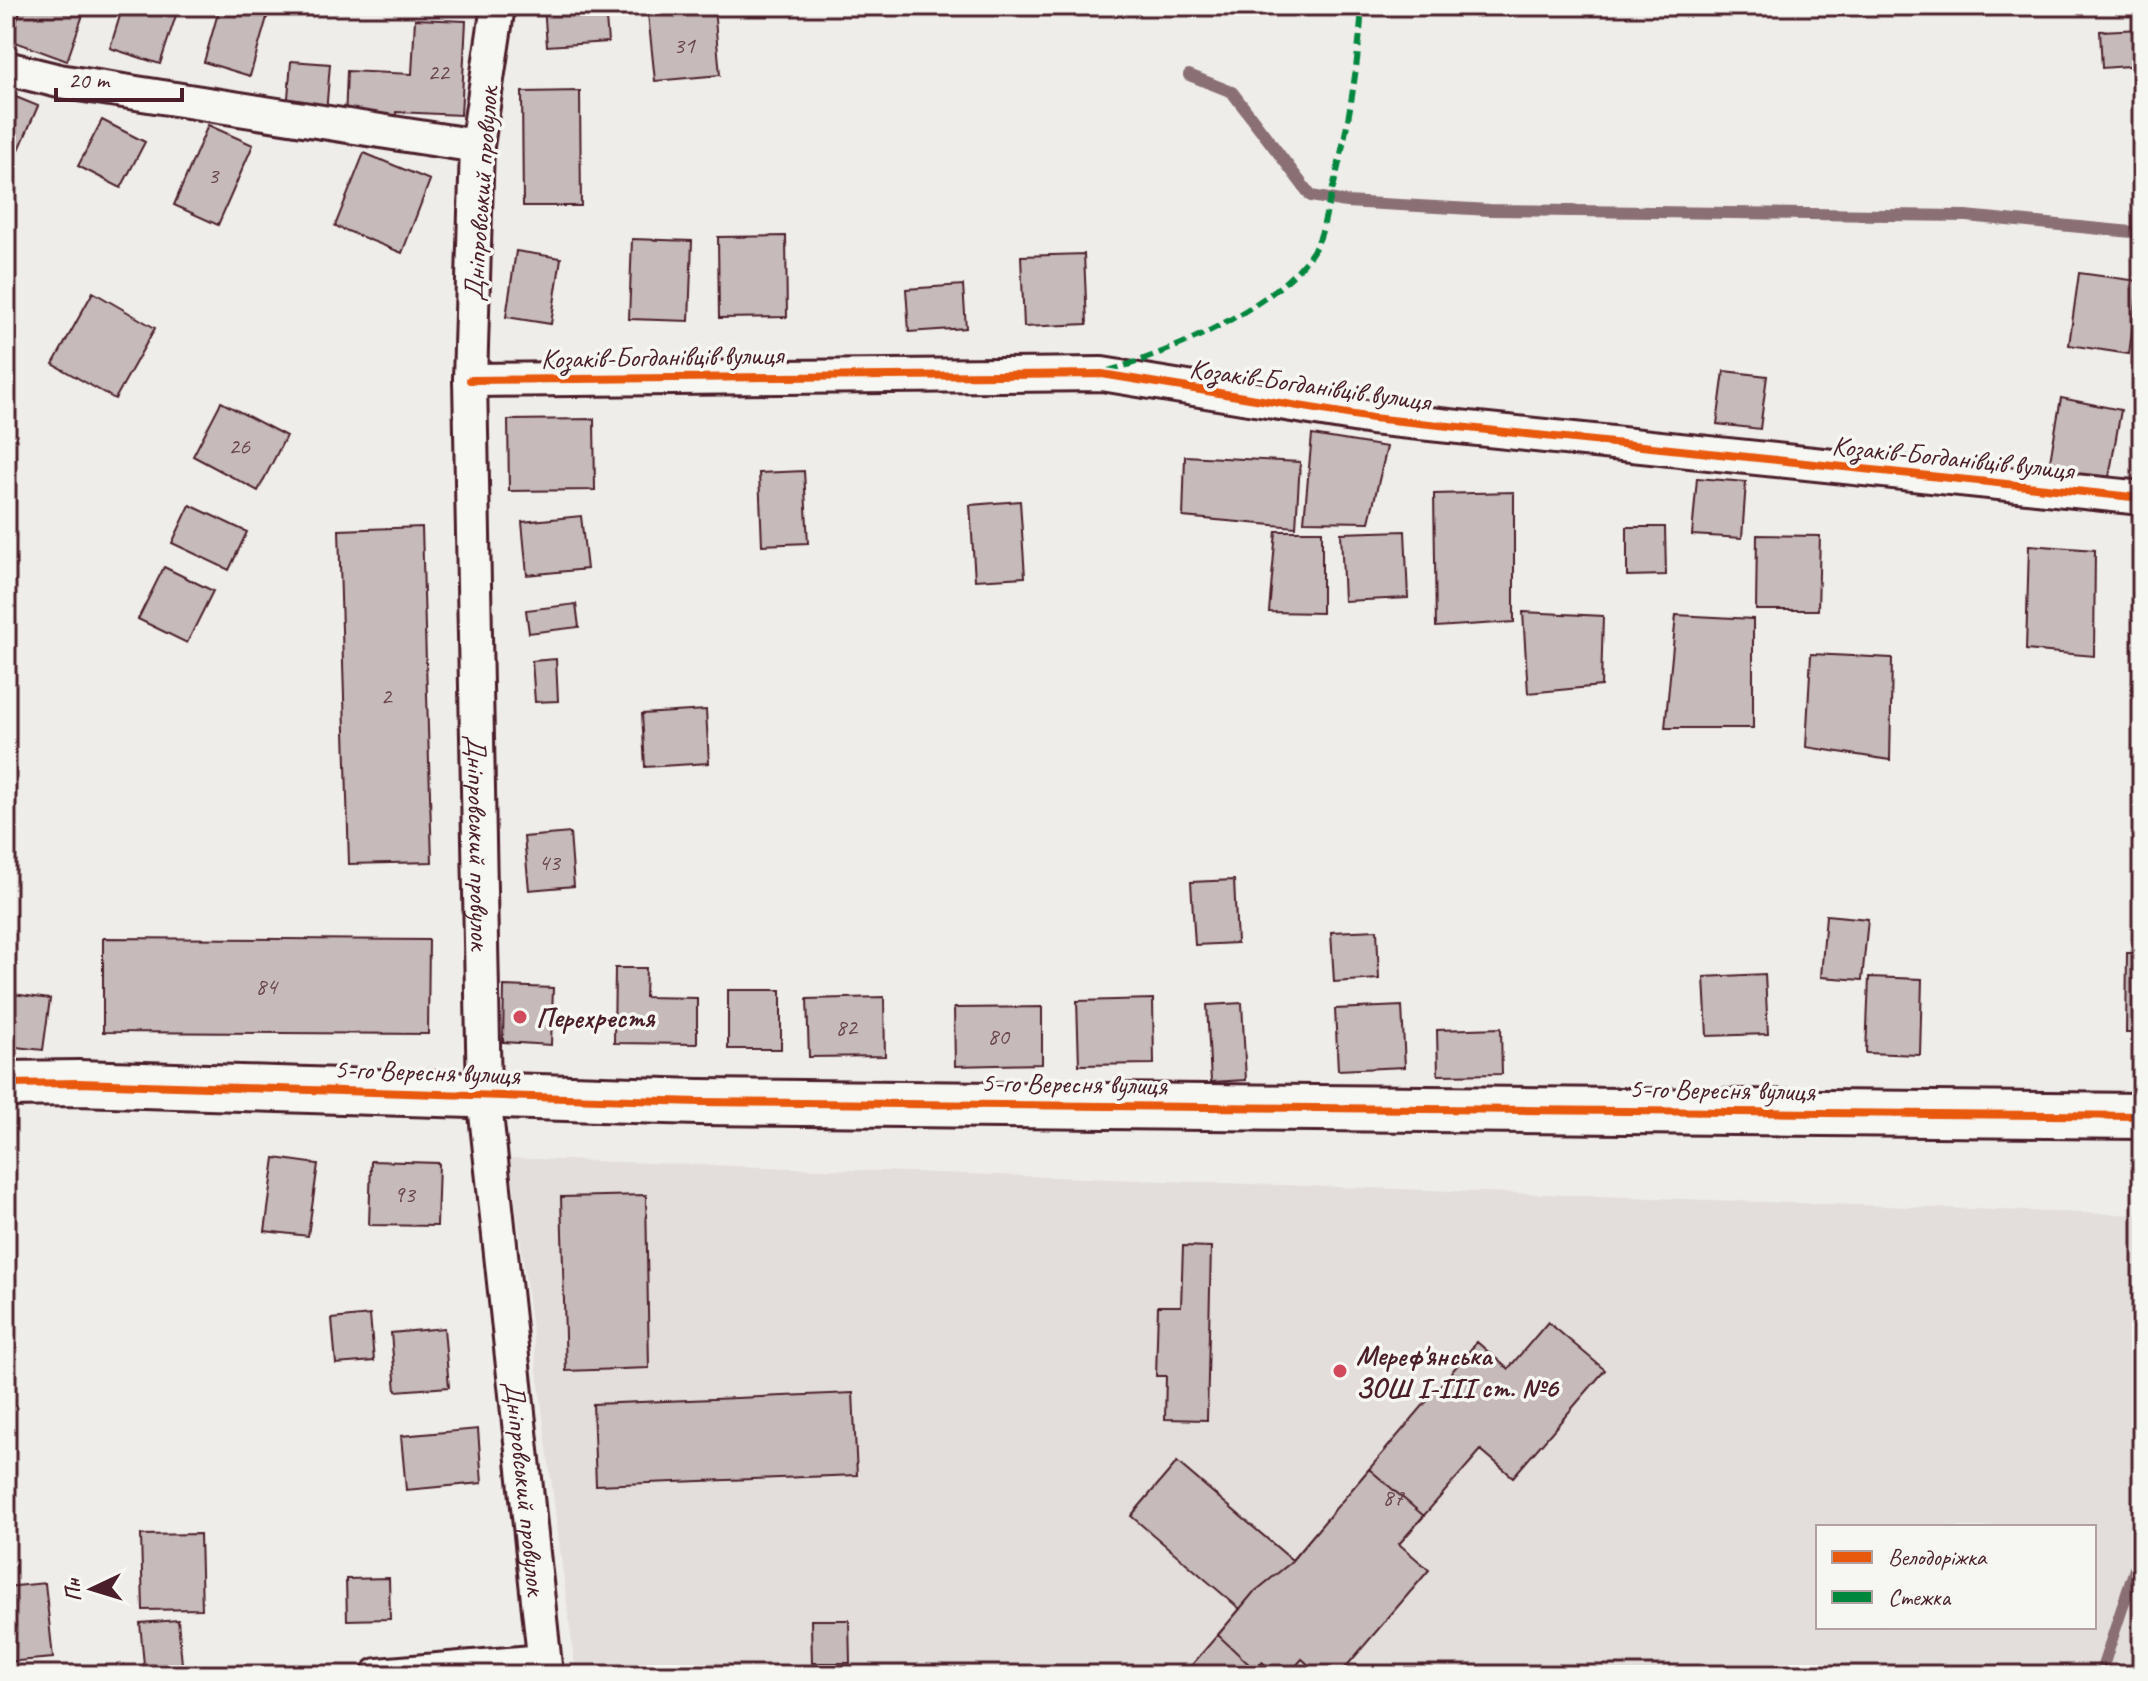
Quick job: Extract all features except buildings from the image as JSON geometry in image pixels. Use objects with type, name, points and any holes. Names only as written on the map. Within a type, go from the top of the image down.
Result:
[{"type":"street","name":"Дніпровський провулок","points":[[498,6],[477,146],[470,380],[484,1095],[545,1668]]},
{"type":"street","points":[[6,68],[59,81],[477,146]]},
{"type":"street","name":"Козаків-Богданівців вулиця","points":[[470,380],[1102,374],[1372,418],[2142,498]]},
{"type":"street","name":"5-го Вересня вулиця","points":[[6,1084],[78,1083],[699,1102],[2142,1116]]},
{"type":"street","points":[[378,1675],[545,1668]]},
{"type":"shaded area","name":"Мереф'янська ЗОШ І-ІІІ ст. №6","points":[[510,1158],[2142,1215],[2142,1675],[576,1675]]},
{"type":"waterway","points":[[1189,75],[1232,92],[1311,196],[1346,202],[1490,210],[1966,216],[2142,233]]},
{"type":"waterway","points":[[2100,1675],[2142,1548]]},
{"type":"marked path","points":[[1108,371],[1163,352],[1224,323],[1254,305],[1302,266],[1321,235],[1341,155],[1354,81],[1362,6]]},
{"type":"cycle path","points":[[470,380],[1102,374],[1372,418],[2142,498]]},
{"type":"cycle path","points":[[6,1084],[78,1083],[699,1102],[2142,1116]]},
{"type":"place","name":"Перехрестя","points":[[520,1017]]},
{"type":"place","name":"Мереф'янська ЗОШ І-ІІІ ст. №6","points":[[1340,1371]]}]
